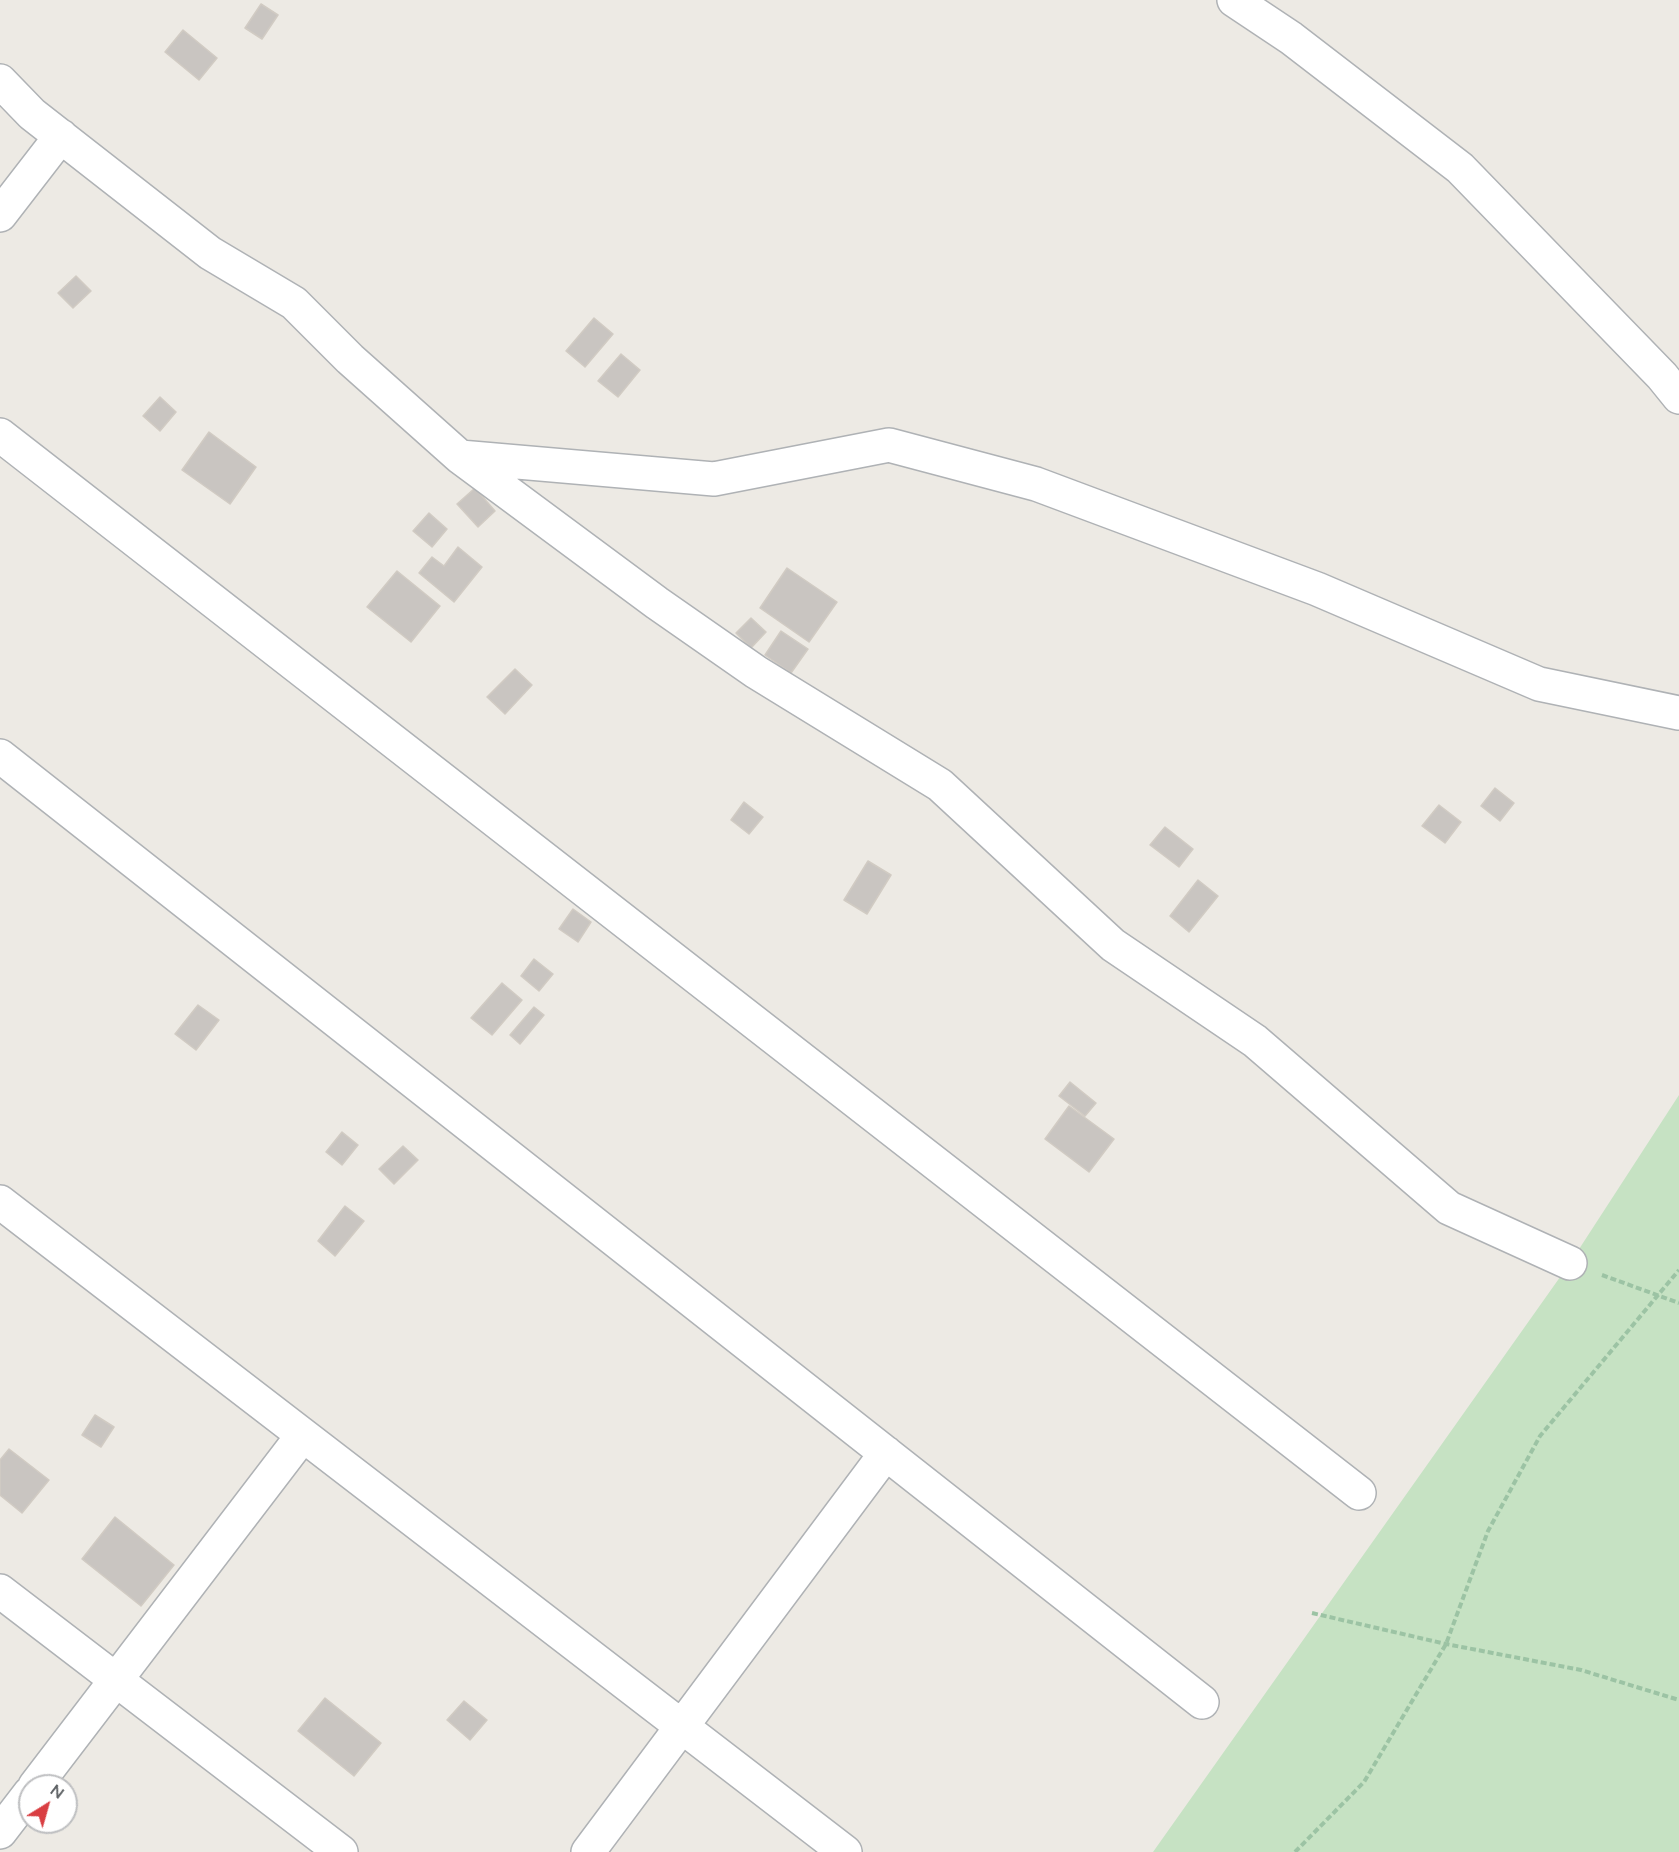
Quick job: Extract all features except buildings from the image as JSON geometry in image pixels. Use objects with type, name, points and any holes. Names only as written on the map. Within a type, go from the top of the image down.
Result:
[{"type":"street","points":[[1234,0],[1291,38],[1460,168],[1662,376],[1679,397]]},
{"type":"street","points":[[0,81],[32,114],[210,253],[294,303],[350,359],[460,456],[657,603],[756,672],[940,785],[1113,945],[1255,1041],[1449,1208],[1570,1263]]},
{"type":"street","points":[[0,215],[61,136]]},
{"type":"street","points":[[0,435],[1359,1493]]},
{"type":"street","points":[[460,456],[714,479],[890,445],[1047,488],[1317,589],[1539,684],[1679,713]]},
{"type":"street","points":[[0,756],[1202,1702]]},
{"type":"street","points":[[0,1202],[845,1852]]},
{"type":"street","points":[[44,1774],[303,1435]]},
{"type":"street","points":[[588,1852],[886,1453]]},
{"type":"street","points":[[0,1591],[341,1852]]},
{"type":"street","points":[[0,1832],[18,1809]]},
{"type":"path","points":[[1570,1263],[1679,1303]]},
{"type":"path","points":[[1295,1852],[1364,1782],[1446,1644],[1488,1531],[1540,1436],[1679,1270]]},
{"type":"path","points":[[1312,1613],[1446,1644],[1581,1670],[1679,1700]]},
{"type":"green space","points":[[1679,1095],[1679,1852],[1153,1852],[1570,1263]]}]
